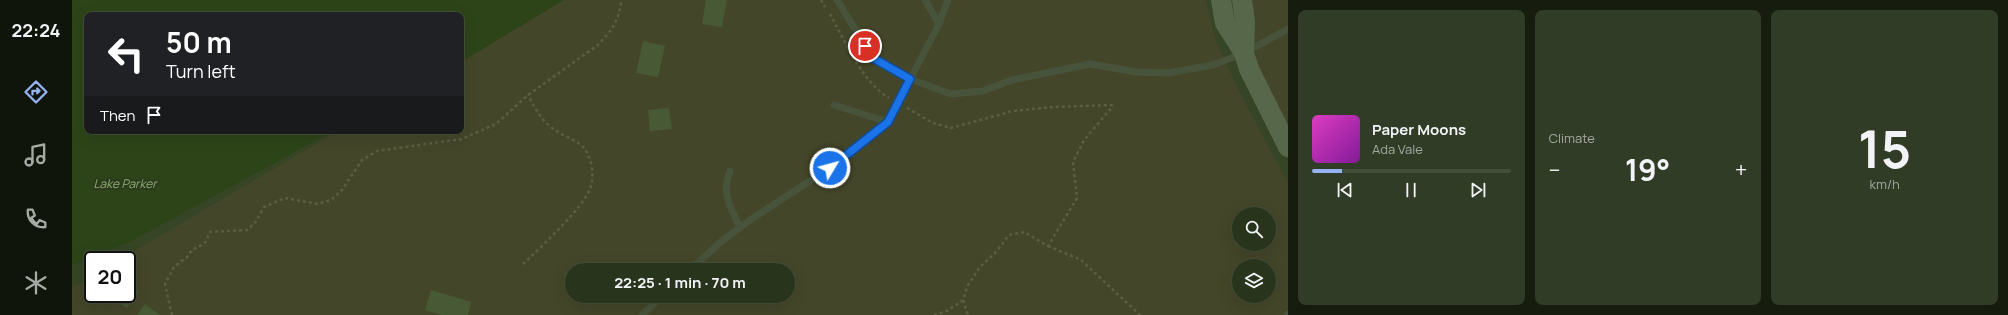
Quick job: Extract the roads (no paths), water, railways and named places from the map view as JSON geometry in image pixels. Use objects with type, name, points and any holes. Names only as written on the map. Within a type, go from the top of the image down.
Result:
[{"type":"street","points":[[1221,0],[1225,23],[1244,53],[1249,69],[1288,147]]},
{"type":"street","points":[[1242,0],[1245,22],[1244,53]]},
{"type":"lane","points":[[837,0],[873,58],[910,79],[951,94],[982,91],[1012,80],[1090,64],[1136,72],[1168,73],[1213,65],[1244,53],[1288,29]]},
{"type":"lane","points":[[925,0],[939,24]]},
{"type":"lane","points":[[698,263],[740,228],[830,168],[888,122],[939,24],[948,0]]},
{"type":"lane","points":[[834,105],[888,122]]},
{"type":"lane","points":[[730,170],[726,183],[728,201],[740,228]]},
{"type":"lane","points":[[642,315],[655,303]]},
{"type":"water","name":"Lake Parker","points":[[72,0],[564,0],[464,60],[464,12],[84,12],[84,134],[328,134],[130,242],[107,251],[84,251],[84,260],[72,265]]}]
